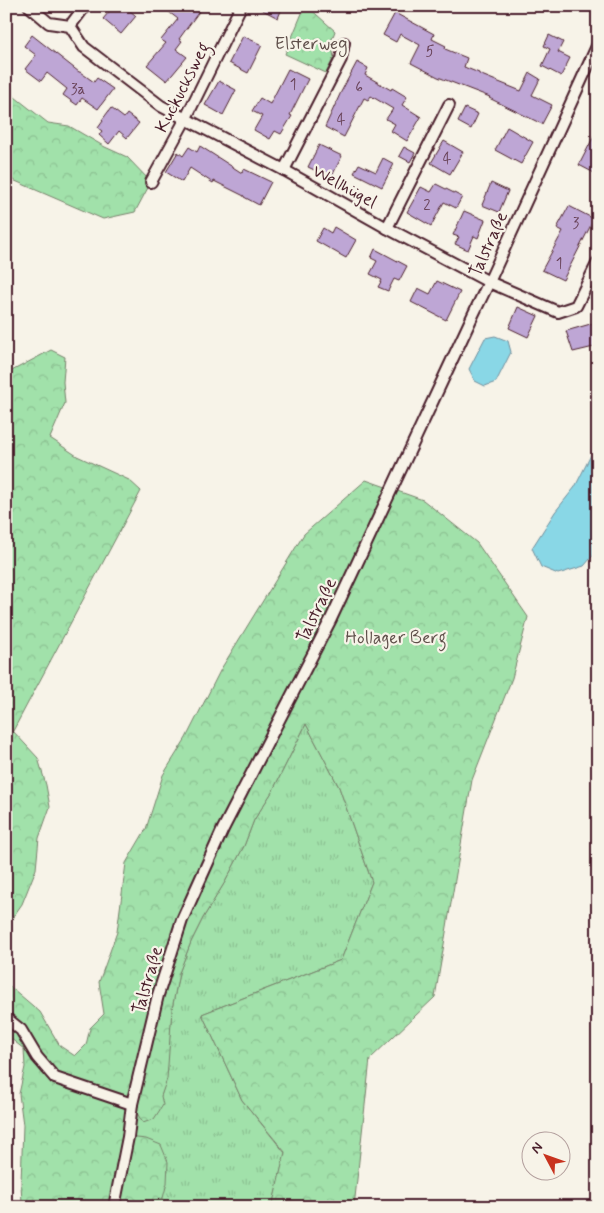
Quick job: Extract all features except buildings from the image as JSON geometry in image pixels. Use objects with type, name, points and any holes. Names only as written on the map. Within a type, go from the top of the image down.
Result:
[{"type":"street","points":[[29,6],[49,23],[70,26],[85,6]]},
{"type":"street","name":"Kuckucksweg","points":[[151,182],[185,120],[241,6]]},
{"type":"street","name":"Wellhügel","points":[[70,26],[84,48],[161,106],[284,170],[387,228],[489,282],[558,312],[576,306],[598,262]]},
{"type":"street","points":[[284,170],[341,59],[344,43]]},
{"type":"street","name":"Talstraße","points":[[114,1207],[128,1138],[132,1104],[158,995],[182,920],[223,829],[331,619],[598,44]]},
{"type":"street","points":[[387,228],[450,104]]},
{"type":"street","points":[[6,1018],[21,1030],[37,1058],[55,1078],[132,1104]]},
{"type":"green space","name":"Elsterweg","points":[[305,6],[335,31],[331,42],[334,57],[326,73],[285,54]]},
{"type":"green space","points":[[6,90],[48,123],[69,126],[105,147],[127,157],[151,182],[135,212],[103,219],[6,177]]},
{"type":"green space","points":[[51,350],[65,357],[63,382],[65,403],[50,438],[77,456],[129,480],[141,491],[13,731],[38,758],[50,807],[39,838],[36,869],[22,904],[6,927],[6,374]]},
{"type":"green space","name":"Hollager Berg","points":[[366,480],[423,500],[477,543],[528,617],[512,678],[472,780],[435,997],[370,1059],[354,1207],[272,1207],[285,1152],[242,1100],[202,1014],[341,960],[372,882],[339,787],[306,724],[272,792],[254,820],[244,846],[191,942],[179,973],[172,1009],[167,1079],[161,1096],[163,1105],[154,1119],[143,1123],[132,1105],[114,1207],[24,1207],[22,1204],[21,1183],[23,1125],[19,1094],[25,1067],[24,1049],[6,1035],[6,983],[40,1012],[60,1046],[75,1056],[86,1045],[90,1028],[104,1014],[99,982],[117,932],[126,863],[146,829],[163,775],[186,738],[221,669],[304,534]]},
{"type":"green space","points":[[306,724],[339,787],[372,882],[341,960],[202,1014],[242,1100],[285,1153],[272,1207],[129,1207],[128,1137],[132,1104],[161,1096],[166,1079],[172,1009],[179,973],[203,918],[225,882],[244,846],[254,820],[272,792]]},
{"type":"green space","points":[[128,1137],[146,1139],[161,1145],[168,1162],[167,1183],[163,1198],[141,1205],[130,1202],[129,1207],[114,1207]]},
{"type":"water","points":[[495,336],[508,341],[511,352],[496,382],[485,386],[475,381],[469,369],[485,338]]},
{"type":"water","points":[[598,430],[598,550],[584,566],[558,574],[541,567],[532,548],[555,512],[575,487],[592,453]]}]
